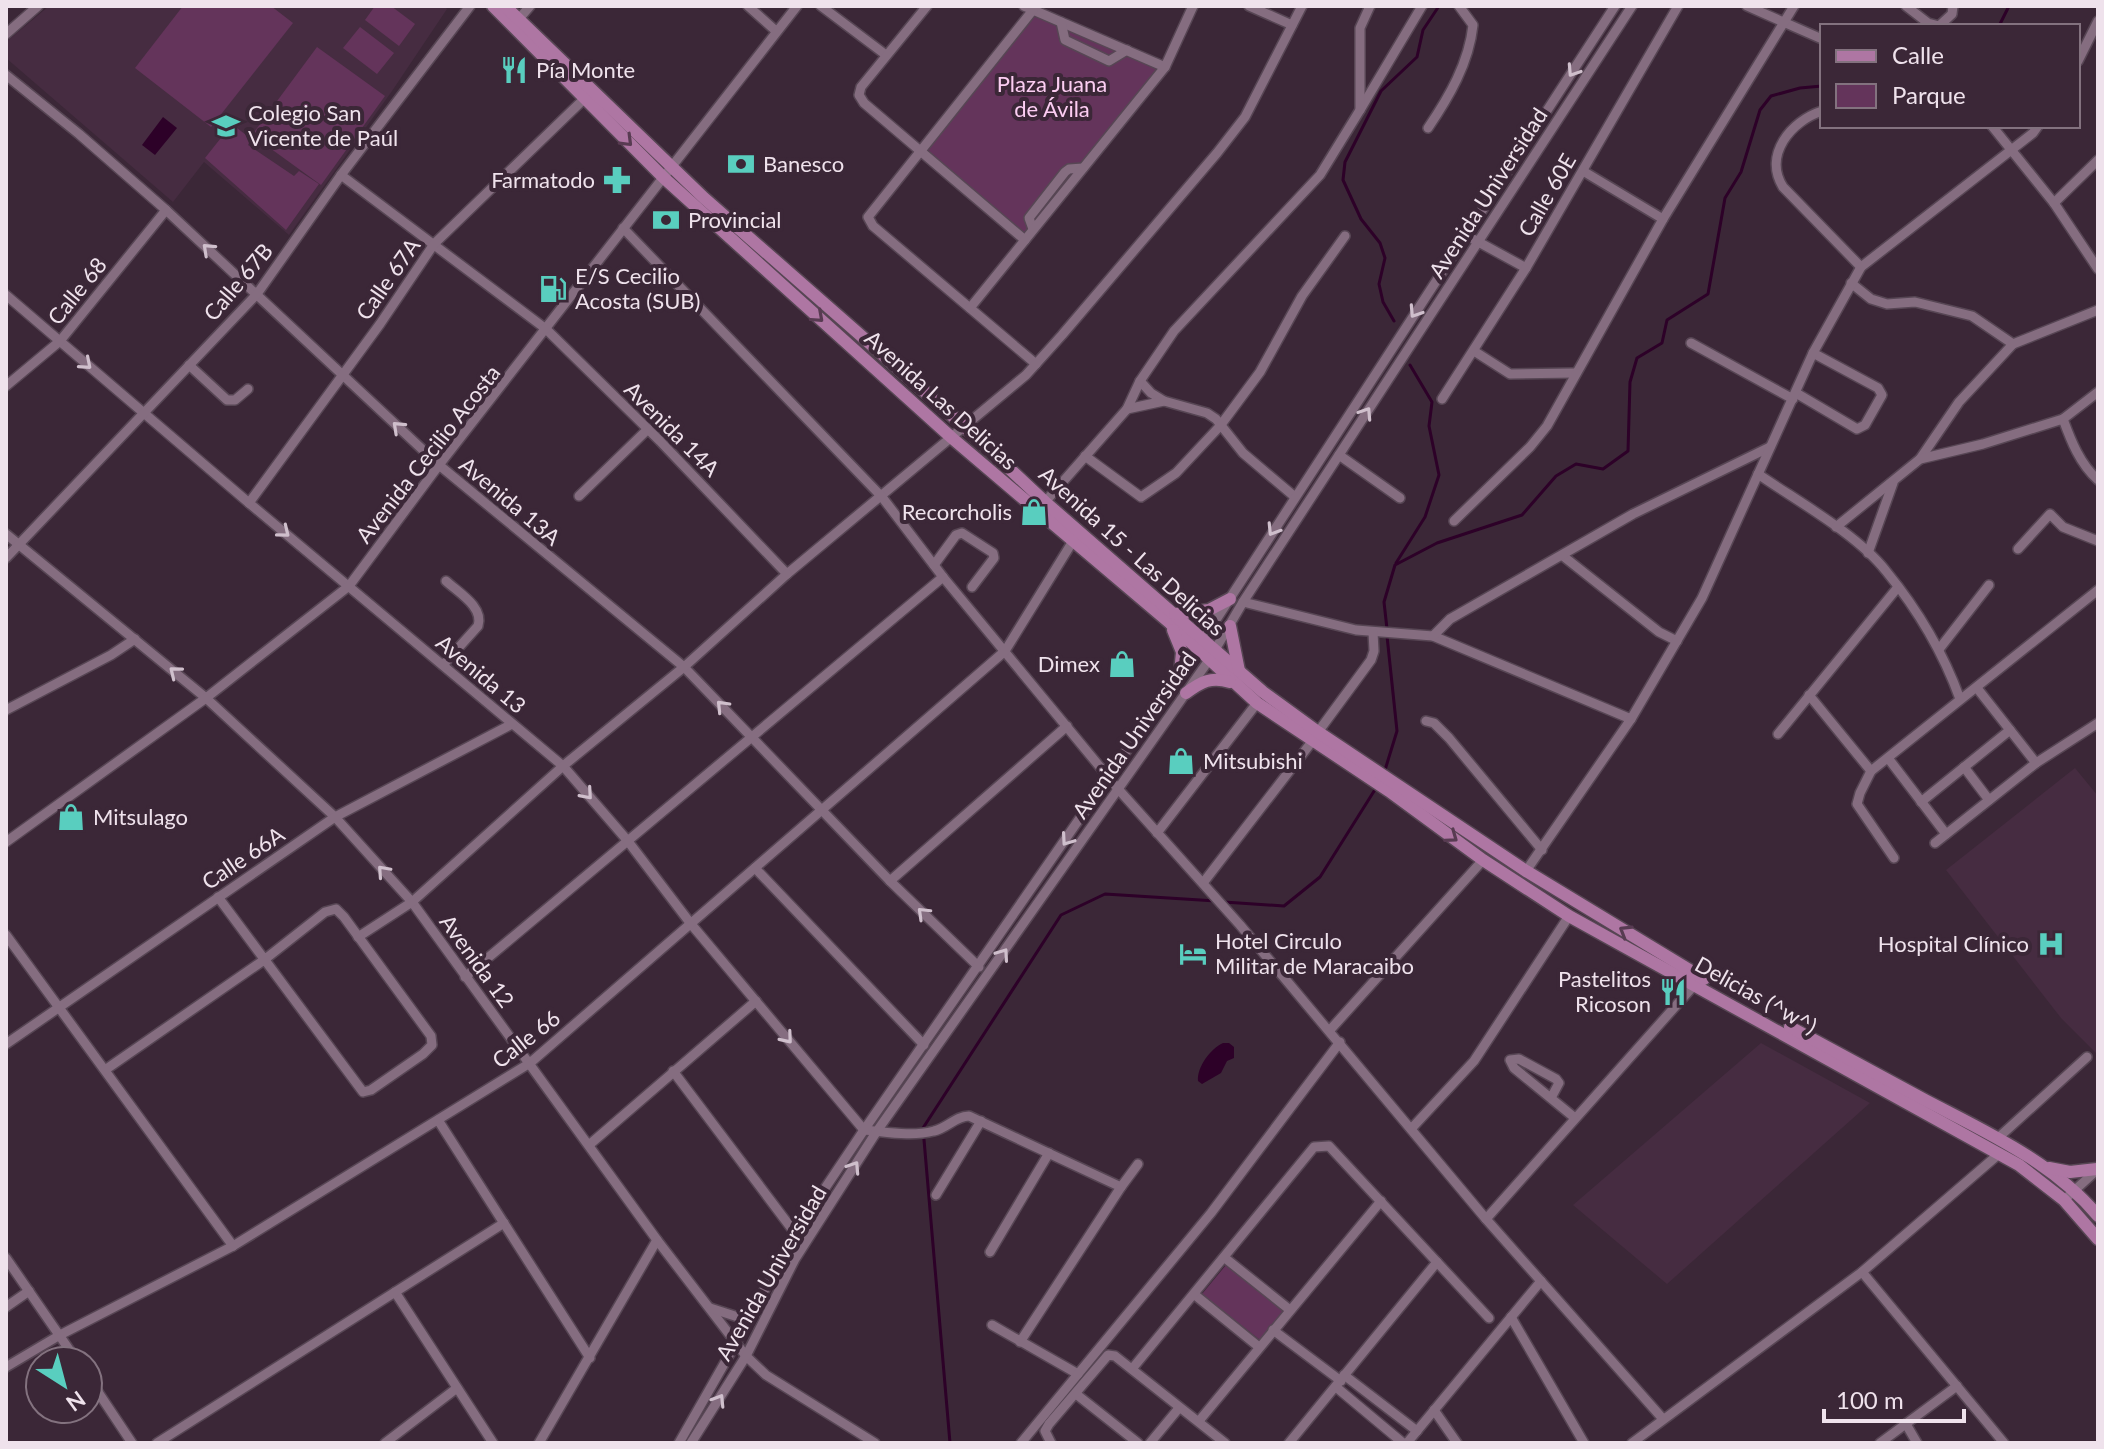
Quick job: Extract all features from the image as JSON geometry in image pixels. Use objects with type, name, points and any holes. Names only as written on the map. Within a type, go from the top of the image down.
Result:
[{"type":"main road","name":"Avenida Las Delicias","points":[[493,6],[664,178],[952,438],[1073,541],[1172,618],[1237,678],[1257,703],[1316,736],[1392,786]]},
{"type":"main road","name":"Avenida 15 - Las Delicias","points":[[505,6],[704,198],[965,427],[1172,618]]},
{"type":"main road","points":[[1180,673],[1182,652],[1172,618],[1209,610],[1230,599]]},
{"type":"main road","points":[[1230,626],[1237,678]]},
{"type":"main road","points":[[1186,693],[1202,681],[1237,678],[1316,736]]},
{"type":"main road","name":"Delicias (^w^)","points":[[1392,786],[1483,860],[1569,916],[1998,1138],[2045,1167],[2098,1239]]},
{"type":"main road","name":"Delicias (^w^)","points":[[1392,786],[1698,981],[2000,1153],[2098,1216]]},
{"type":"main road","points":[[2045,1167],[2070,1172],[2098,1169]]},
{"type":"street","points":[[6,34],[38,6]]},
{"type":"street","name":"Calle 67B","points":[[6,558],[257,294],[341,175],[470,6]]},
{"type":"street","points":[[518,20],[530,6]]},
{"type":"street","points":[[748,6],[776,31]]},
{"type":"street","name":"Avenida Cecilio Acosta","points":[[6,842],[206,698],[349,586],[439,465],[797,6]]},
{"type":"street","points":[[821,6],[886,55]]},
{"type":"street","points":[[927,6],[861,87],[859,95],[864,103],[1025,240]]},
{"type":"street","points":[[970,308],[1165,67],[1193,6]]},
{"type":"street","points":[[1249,6],[1292,25]]},
{"type":"street","points":[[358,937],[412,902],[563,766],[684,667],[787,574],[952,438],[1036,364],[1245,117],[1302,6]]},
{"type":"street","points":[[1360,110],[1360,28],[1370,6]]},
{"type":"street","points":[[1045,502],[1127,409],[1140,381],[1174,331],[1320,175],[1422,6]]},
{"type":"street","points":[[1428,128],[1445,103],[1472,39],[1473,25],[1459,6]]},
{"type":"street","name":"Avenida Universidad","points":[[679,1443],[795,1233],[1200,644],[1615,6]]},
{"type":"street","name":"Avenida Universidad","points":[[691,1443],[746,1356],[795,1259],[877,1131],[1212,656],[1243,602],[1632,6]]},
{"type":"street","name":"Calle 60E","points":[[1442,399],[1526,268],[1678,6]]},
{"type":"street","points":[[1747,6],[1820,38]]},
{"type":"street","points":[[1454,521],[1530,447],[1547,426],[1663,219],[1794,6]]},
{"type":"street","points":[[1906,6],[1932,24]]},
{"type":"street","points":[[1941,24],[1952,14],[1953,6]]},
{"type":"street","points":[[1036,364],[873,226],[868,217],[1029,8],[1165,67]]},
{"type":"street","points":[[2080,57],[2098,21]]},
{"type":"street","points":[[1061,22],[1065,40],[1105,60],[1109,61],[1127,50]]},
{"type":"street","name":"Avenida 13A","points":[[6,75],[166,210],[439,465],[684,667],[890,881],[979,967]]},
{"type":"street","name":"Calle 67A","points":[[249,503],[434,244],[585,98]]},
{"type":"street","points":[[1820,112],[1792,128],[1780,147],[1775,175],[1861,267]]},
{"type":"street","points":[[1994,128],[2054,203],[2098,269]]},
{"type":"street","points":[[1526,871],[1631,719],[1702,598],[1813,353],[1861,267],[2036,128]]},
{"type":"street","points":[[2054,203],[2097,161],[2098,149]]},
{"type":"street","points":[[1583,171],[1663,219]]},
{"type":"street","name":"Avenida 14A","points":[[341,175],[546,329],[648,429],[787,574]]},
{"type":"street","name":"Calle 68","points":[[6,386],[60,341],[166,210]]},
{"type":"street","points":[[623,228],[882,497],[943,577],[1119,790],[1222,904],[1486,1219],[1663,1419]]},
{"type":"street","points":[[1466,234],[1526,268]]},
{"type":"street","points":[[1085,456],[1136,495],[1145,497],[1176,473],[1220,426],[1260,372],[1302,296],[1345,236]]},
{"type":"street","points":[[1851,283],[1871,299],[1887,304],[1915,302],[1972,316],[2013,344]]},
{"type":"street","name":"Avenida 13","points":[[6,295],[563,766],[864,1130]]},
{"type":"street","points":[[1836,527],[1920,459],[1959,402],[2013,344],[2098,310]]},
{"type":"street","points":[[1691,343],[1857,429],[1865,425],[1882,395],[1878,388],[1813,353]]},
{"type":"street","points":[[1474,351],[1510,374],[1575,373]]},
{"type":"street","points":[[189,365],[227,400],[235,400],[248,389]]},
{"type":"street","points":[[1140,381],[1164,401],[1207,413],[1243,453],[1295,497]]},
{"type":"street","points":[[1920,459],[1983,444],[2063,419],[2098,392]]},
{"type":"street","points":[[1127,409],[1164,401]]},
{"type":"street","points":[[2063,419],[2073,446],[2096,474]]},
{"type":"street","points":[[579,496],[648,429]]},
{"type":"street","points":[[1433,636],[1450,619],[1633,514],[1770,447]]},
{"type":"street","points":[[1339,455],[1400,498]]},
{"type":"street","points":[[1758,474],[1836,527],[1886,570],[1940,648],[1960,699]]},
{"type":"street","points":[[1868,553],[1894,480]]},
{"type":"street","points":[[2018,549],[2050,514],[2063,527],[2098,541]]},
{"type":"street","points":[[934,565],[956,535],[962,533],[993,553],[994,558],[972,587]]},
{"type":"street","name":"Avenida 12","points":[[6,534],[206,698],[335,817],[412,902],[657,1240],[746,1356],[766,1375],[875,1443]]},
{"type":"street","name":"Calle 66","points":[[6,1367],[60,1335],[233,1246],[530,1063],[1005,651],[1073,541]]},
{"type":"street","points":[[1563,556],[1659,632],[1677,641]]},
{"type":"street","points":[[465,977],[943,577]]},
{"type":"street","points":[[443,665],[478,626],[481,618],[478,610],[446,581]]},
{"type":"street","points":[[1940,648],[1989,585]]},
{"type":"street","points":[[1778,734],[1898,587]]},
{"type":"street","points":[[1894,858],[1857,804],[1871,771],[2098,590]]},
{"type":"street","points":[[1243,602],[1377,632],[1433,636],[1631,719]]},
{"type":"street","points":[[1204,884],[1371,660],[1377,632]]},
{"type":"street","points":[[6,710],[111,655],[135,639]]},
{"type":"street","points":[[1977,688],[2036,763]]},
{"type":"street","points":[[1809,695],[1871,771]]},
{"type":"street","points":[[1157,833],[1257,703]]},
{"type":"street","points":[[1426,721],[1434,723],[1449,738],[1542,850]]},
{"type":"street","points":[[1935,843],[2036,763],[2098,723]]},
{"type":"street","name":"Calle 66A","points":[[6,1044],[335,817],[512,724]]},
{"type":"street","points":[[890,881],[1067,726]]},
{"type":"street","points":[[1921,802],[2010,730]]},
{"type":"street","points":[[1888,758],[1946,834]]},
{"type":"street","points":[[1964,767],[1989,800]]},
{"type":"street","points":[[1330,1030],[1483,860]]},
{"type":"street","points":[[755,868],[924,1045]]},
{"type":"street","points":[[105,1070],[264,960],[325,912],[336,909],[431,1036],[432,1045],[371,1090],[363,1092],[264,960],[218,897]]},
{"type":"street","points":[[1411,1129],[1474,1061],[1569,916]]},
{"type":"street","points":[[6,935],[233,1246]]},
{"type":"street","points":[[1486,1219],[1698,981]]},
{"type":"street","points":[[589,1145],[756,1001]]},
{"type":"street","points":[[1021,1443],[1211,1213],[1340,1042]]},
{"type":"street","points":[[1998,1138],[2087,1057]]},
{"type":"street","points":[[1551,1098],[1559,1083],[1556,1079],[1519,1059],[1510,1060],[1514,1068],[1575,1118]]},
{"type":"street","points":[[673,1071],[795,1233]]},
{"type":"street","points":[[864,1130],[917,1134],[935,1131],[961,1116],[981,1121],[1121,1187]]},
{"type":"street","points":[[438,1120],[590,1358]]},
{"type":"street","points":[[936,1195],[981,1121]]},
{"type":"street","points":[[1132,1369],[1314,1147],[1321,1145],[1329,1146],[1489,1318]]},
{"type":"street","points":[[990,1252],[1049,1153]]},
{"type":"street","points":[[1632,1443],[1862,1272],[2000,1153]]},
{"type":"street","points":[[1020,1342],[1138,1164]]},
{"type":"street","points":[[2069,1196],[2098,1169]]},
{"type":"street","points":[[1199,1421],[1381,1201]]},
{"type":"street","points":[[157,1443],[504,1223]]},
{"type":"street","points":[[539,1443],[657,1240]]},
{"type":"street","points":[[6,1258],[67,1345]]},
{"type":"street","points":[[1225,1258],[1290,1310]]},
{"type":"street","points":[[1289,1443],[1437,1262]]},
{"type":"street","points":[[1862,1272],[2004,1443]]},
{"type":"street","points":[[1340,1381],[1405,1443],[1541,1281]]},
{"type":"street","points":[[6,1307],[29,1291]]},
{"type":"street","points":[[395,1292],[493,1443]]},
{"type":"street","points":[[1195,1295],[1259,1347]]},
{"type":"street","points":[[709,1308],[741,1318],[755,1309]]},
{"type":"street","points":[[1511,1317],[1584,1443]]},
{"type":"street","points":[[992,1325],[1078,1374]]},
{"type":"street","points":[[1273,1330],[1340,1381],[1417,1431]]},
{"type":"street","points":[[1051,1443],[1045,1431],[1108,1355],[1115,1356],[1225,1443]]},
{"type":"street","points":[[1880,1443],[1957,1386]]},
{"type":"street","points":[[385,1443],[457,1388]]},
{"type":"street","points":[[1076,1394],[1138,1443]]},
{"type":"street","points":[[104,1401],[132,1443]]},
{"type":"street","points":[[1150,1443],[1179,1408]]},
{"type":"street","points":[[1434,1410],[1457,1443]]},
{"type":"street","points":[[1906,1424],[1917,1443]]},
{"type":"shaded area","name":"Colegio San Vicente de Paúl","points":[[49,6],[444,6],[447,9],[289,235],[204,162],[173,202],[6,58],[6,42]]},
{"type":"shaded area","points":[[163,117],[177,128],[155,155],[142,145]]},
{"type":"shaded area","name":"Hospital Clínico","points":[[2075,768],[2098,796],[2098,1055],[2061,1018],[1946,870]]},
{"type":"shaded area","points":[[1223,1043],[1234,1047],[1234,1058],[1227,1061],[1221,1073],[1202,1084],[1198,1076],[1202,1064]]},
{"type":"shaded area","points":[[1761,1043],[1870,1103],[1667,1284],[1573,1205]]},
{"type":"green space","points":[[183,6],[271,6],[293,23],[211,127],[135,68]]},
{"type":"green space","points":[[375,6],[391,6],[415,24],[399,46],[365,20]]},
{"type":"green space","name":"Plaza Juana de Ávila","points":[[1034,12],[1162,67],[1024,237],[924,149]]},
{"type":"green space","points":[[360,27],[394,53],[377,74],[343,48]]},
{"type":"green space","points":[[317,47],[385,96],[321,185],[252,135]]},
{"type":"green space","points":[[232,124],[251,139],[248,145],[294,176],[299,171],[319,184],[286,230],[205,158]]},
{"type":"green space","points":[[1226,1265],[1283,1311],[1260,1340],[1202,1294]]},
{"type":"waterway","points":[[1394,321],[1383,302],[1379,284],[1385,258],[1380,243],[1361,219],[1343,180],[1345,162],[1381,91],[1417,57],[1423,30],[1439,6]]},
{"type":"waterway","points":[[2000,24],[2009,6]]},
{"type":"waterway","points":[[1387,629],[1384,602],[1395,565],[1437,543],[1522,515],[1556,476],[1576,464],[1603,469],[1628,451],[1630,382],[1637,358],[1662,343],[1667,320],[1708,294],[1725,198],[1741,172],[1760,110],[1771,96],[1820,86]]},
{"type":"waterway","points":[[1396,563],[1425,517],[1439,475],[1429,426],[1432,402],[1410,365]]},
{"type":"waterway","points":[[1385,770],[1397,731],[1387,636]]},
{"type":"waterway","points":[[1224,902],[1284,906],[1320,877],[1376,788]]},
{"type":"waterway","points":[[950,1443],[923,1128],[1061,915],[1105,894],[1216,901]]},
{"type":"place","name":"Pía Monte","points":[[514,70]]},
{"type":"place","name":"Colegio San Vicente de Paúl","points":[[226,126]]},
{"type":"place","name":"Banesco","points":[[741,164]]},
{"type":"place","name":"Farmatodo","points":[[617,180]]},
{"type":"place","name":"Provincial","points":[[666,220]]},
{"type":"place","name":"E/S Cecilio Acosta (SUB)","points":[[553,289]]},
{"type":"place","name":"Recorcholis","points":[[1034,512]]},
{"type":"place","name":"Dimex","points":[[1122,664]]},
{"type":"place","name":"Mitsubishi","points":[[1181,761]]},
{"type":"place","name":"Mitsulago","points":[[71,817]]},
{"type":"place","name":"Hospital Clínico","points":[[2051,944]]},
{"type":"place","name":"Hotel Circulo Militar de Maracaibo","points":[[1193,954]]},
{"type":"place","name":"Pastelitos Ricoson","points":[[1673,992]]}]
